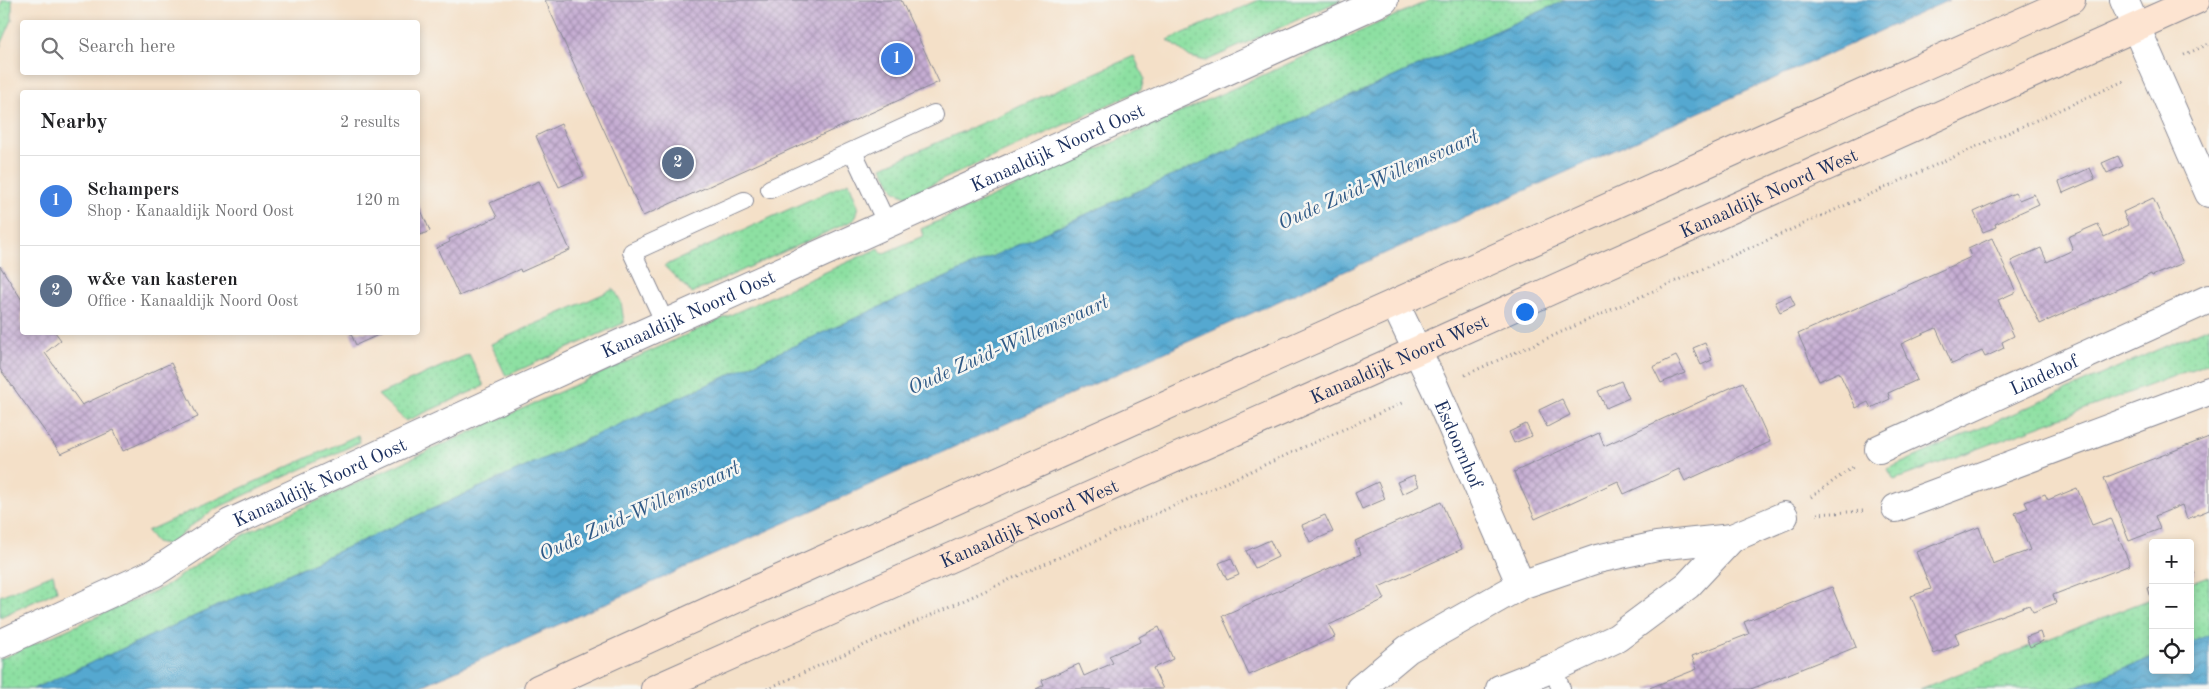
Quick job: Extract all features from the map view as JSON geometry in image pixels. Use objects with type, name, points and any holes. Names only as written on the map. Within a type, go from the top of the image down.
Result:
[{"type":"main road","points":[[538,689],[2071,0]]},
{"type":"main road","name":"Kanaaldijk Noord West","points":[[655,689],[1416,351],[2196,0]]},
{"type":"street","name":"Kanaaldijk Noord Oost","points":[[0,644],[154,573],[230,524],[665,323],[1384,0]]},
{"type":"street","points":[[2124,0],[2209,193]]},
{"type":"street","name":"Lindehof","points":[[1879,449],[2209,299]]},
{"type":"street","name":"Esdoornhof","points":[[1394,304],[1435,388],[1521,585]]},
{"type":"street","points":[[1896,508],[2209,391]]},
{"type":"street","points":[[1360,689],[1408,649],[1521,585],[1597,559],[1657,546],[1732,538],[1784,516]]},
{"type":"street","points":[[1500,689],[1557,678],[1617,638],[1688,585],[1732,538]]},
{"type":"lane","points":[[770,189],[934,114]]},
{"type":"lane","points":[[853,152],[887,224]]},
{"type":"lane","points":[[665,323],[632,252],[744,200]]},
{"type":"path","points":[[767,689],[1435,388],[2209,44]]},
{"type":"path","points":[[1784,516],[1879,449]]},
{"type":"path","points":[[1784,516],[1896,508]]},
{"type":"green space","points":[[2,0],[12,0],[12,20],[0,47],[0,11]]},
{"type":"green space","points":[[1259,0],[1341,0],[1206,61],[1190,57],[1168,40]]},
{"type":"green space","points":[[1430,0],[1566,0],[33,689],[0,689],[0,659],[164,587],[220,548],[251,531],[879,248],[882,254],[923,236],[921,229]]},
{"type":"green space","points":[[1134,56],[1144,78],[1141,90],[906,196],[894,190],[882,167]]},
{"type":"green space","points":[[849,182],[858,206],[854,220],[692,293],[664,266]]},
{"type":"green space","points":[[614,289],[621,302],[624,323],[506,376],[491,344]]},
{"type":"green space","points":[[2209,327],[2209,363],[1894,480],[1888,469]]},
{"type":"green space","points":[[469,354],[484,386],[406,421],[378,395]]},
{"type":"green space","points":[[358,435],[360,442],[215,509],[191,526],[170,545],[156,542],[147,531]]},
{"type":"green space","points":[[53,574],[57,591],[0,617],[0,596]]},
{"type":"green space","points":[[2209,576],[2209,635],[2194,641],[2194,584],[2194,582]]},
{"type":"green space","points":[[2149,600],[2149,659],[2070,689],[1920,689]]},
{"type":"water","name":"Oude Zuid-Willemsvaart","points":[[1566,0],[1949,0],[415,689],[33,689],[1024,242]]},
{"type":"water","points":[[2209,635],[2209,689],[2070,689],[2149,659],[2149,674],[2194,674],[2194,641]]},
{"type":"building","points":[[545,0],[901,0],[939,82],[643,216]]},
{"type":"building","points":[[561,124],[584,176],[559,187],[536,136]]},
{"type":"building","points":[[2118,156],[2123,166],[2107,173],[2102,163]]},
{"type":"building","points":[[2090,168],[2095,179],[2063,193],[2059,182]]},
{"type":"building","points":[[539,181],[570,250],[521,272],[520,269],[459,296],[437,248],[450,242],[449,239],[497,217],[490,203]]},
{"type":"building","points":[[2015,193],[2019,200],[2034,194],[2039,204],[1995,224],[1996,227],[1983,232],[1974,212]]},
{"type":"building","points":[[2153,198],[2183,263],[2152,276],[2151,274],[2040,324],[2011,261],[2041,248],[2047,262],[2073,250],[2068,237],[2098,224],[2104,237],[2129,225],[2123,212]]},
{"type":"building","points":[[420,208],[430,231],[420,235]]},
{"type":"building","points":[[1992,238],[2016,292],[1998,300],[2014,336],[2002,342],[2004,348],[1985,357],[1982,351],[1952,364],[1936,328],[1918,336],[1901,344],[1917,380],[1888,393],[1890,399],[1871,408],[1868,402],[1856,408],[1839,372],[1819,381],[1798,334],[1971,257],[1968,249]]},
{"type":"building","points":[[0,266],[20,297],[20,335],[57,335],[61,340],[45,353],[82,405],[171,363],[198,417],[123,451],[114,430],[61,454],[0,369]]},
{"type":"building","points":[[1790,295],[1795,305],[1780,312],[1775,302]]},
{"type":"building","points":[[351,335],[378,335],[356,345]]},
{"type":"building","points":[[1705,343],[1712,360],[1701,365],[1693,348]]},
{"type":"building","points":[[1676,356],[1685,373],[1661,383],[1653,367]]},
{"type":"building","points":[[1621,381],[1629,398],[1606,408],[1598,391]]},
{"type":"building","points":[[1743,382],[1770,442],[1685,481],[1679,469],[1624,494],[1618,481],[1535,519],[1514,472],[1599,433],[1604,446]]},
{"type":"building","points":[[1562,399],[1570,415],[1547,427],[1539,410]]},
{"type":"building","points":[[1526,424],[1532,436],[1514,443],[1509,432]]},
{"type":"building","points":[[2209,437],[2209,510],[2187,519],[2182,505],[2155,516],[2160,529],[2129,541],[2104,478]]},
{"type":"building","points":[[1414,475],[1419,486],[1402,494],[1397,482]]},
{"type":"building","points":[[1378,482],[1385,499],[1362,509],[1355,493]]},
{"type":"building","points":[[2077,488],[2092,525],[2111,518],[2130,565],[2053,595],[2056,603],[2033,612],[2029,605],[1955,633],[1959,644],[1934,654],[1911,596],[1931,589],[1916,552],[1979,527],[1993,564],[2030,550],[2015,513],[2028,508],[2025,502],[2045,494],[2048,500]]},
{"type":"building","points":[[1441,502],[1462,549],[1379,587],[1385,599],[1329,625],[1335,637],[1249,675],[1222,616],[1361,554],[1355,541]]},
{"type":"building","points":[[1325,515],[1333,532],[1310,542],[1302,525]]},
{"type":"building","points":[[1270,540],[1278,557],[1255,568],[1246,551]]},
{"type":"building","points":[[1231,558],[1239,575],[1227,580],[1219,563]]},
{"type":"building","points":[[1832,587],[1856,647],[1751,689],[1647,689],[1697,669],[1692,656],[1749,634],[1744,622]]},
{"type":"building","points":[[1159,627],[1173,659],[1153,668],[1163,689],[1036,689],[1044,685],[1042,680],[1079,664],[1084,676],[1113,663],[1109,656],[1140,642],[1139,637]]},
{"type":"building","points":[[2040,632],[2043,641],[2030,647],[2026,637]]},
{"type":"place","name":"Schampers","points":[[897,59]]},
{"type":"place","name":"w&e van kasteren","points":[[678,163]]}]
